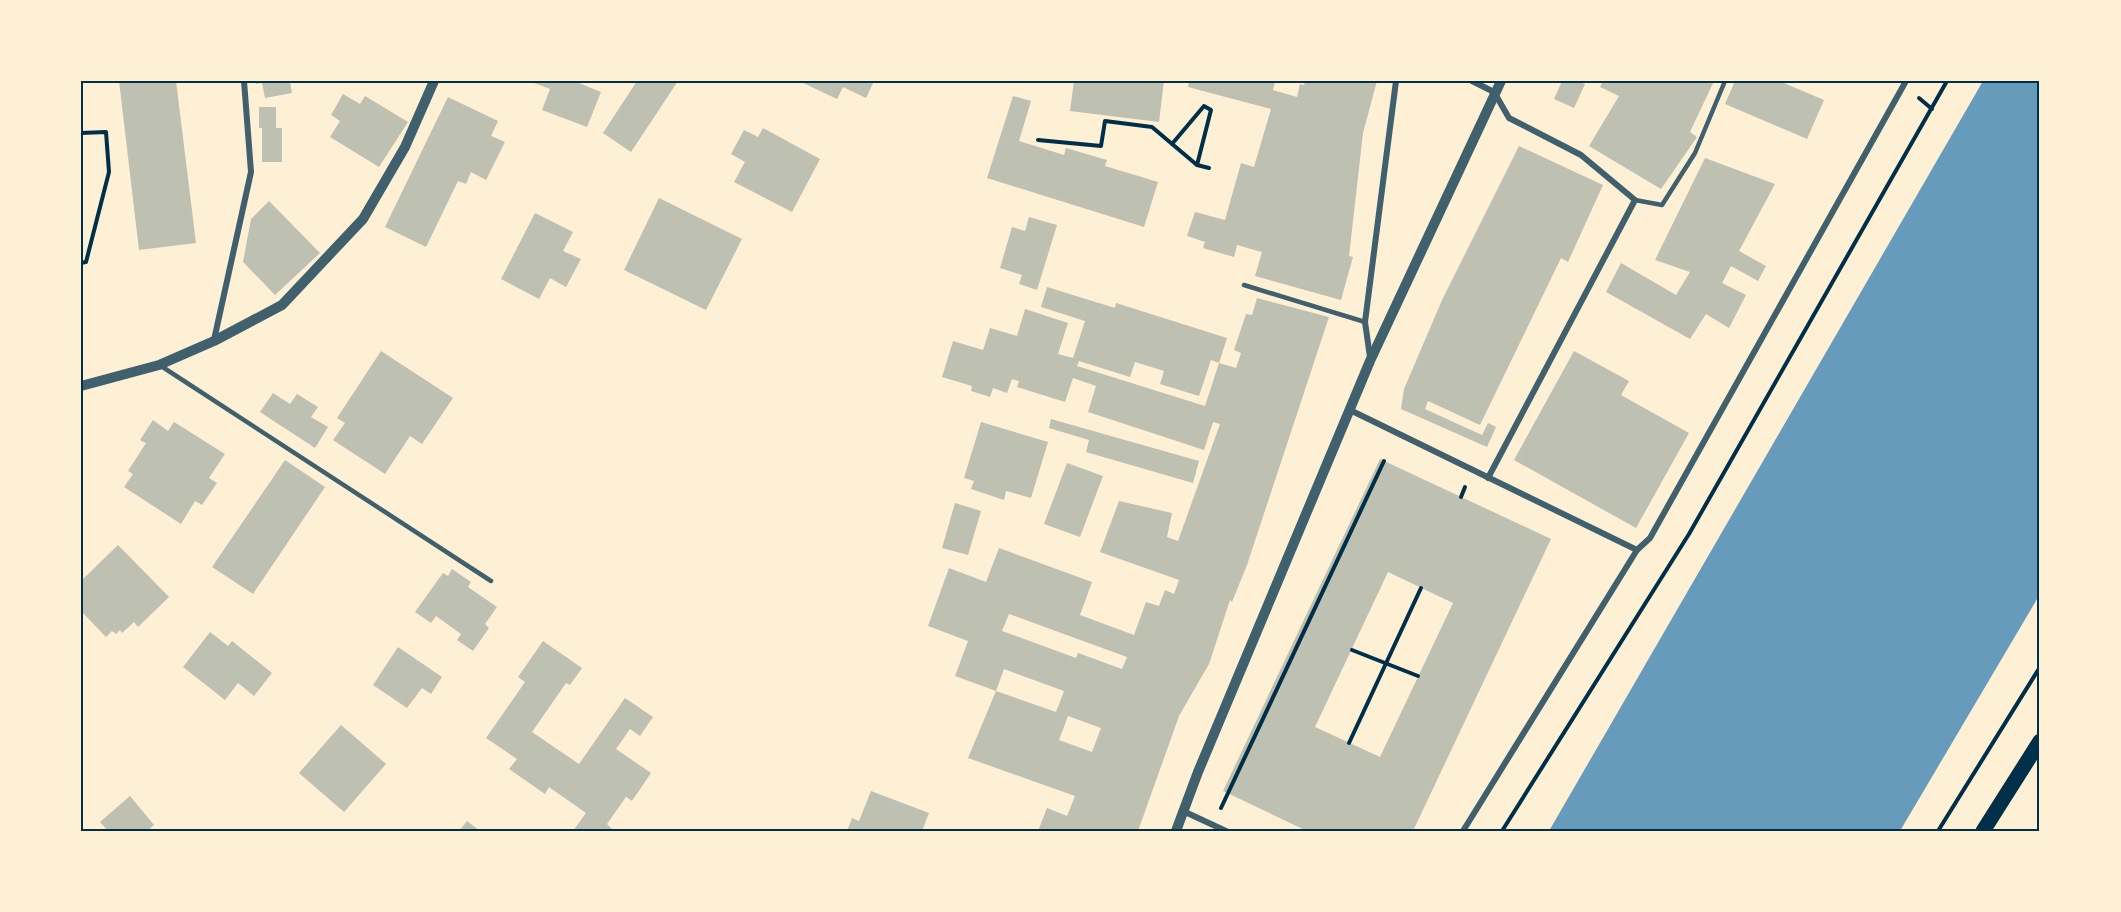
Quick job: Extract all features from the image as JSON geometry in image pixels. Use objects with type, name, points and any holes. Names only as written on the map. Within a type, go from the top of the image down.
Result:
[{"type":"main road","points":[[1983,831],[2040,741]]},
{"type":"street","points":[[214,341],[251,172],[244,81]]},
{"type":"street","points":[[81,386],[159,365],[214,341],[282,304],[363,219],[405,147],[434,81]]},
{"type":"street","points":[[1371,361],[1365,322],[1396,81]]},
{"type":"street","points":[[1472,81],[1494,92],[1509,118],[1581,155],[1635,200],[1488,478]]},
{"type":"street","points":[[1176,831],[1371,361],[1501,81]]},
{"type":"street","points":[[1463,831],[1637,550],[1650,538],[1905,84],[1897,81]]},
{"type":"street","points":[[1350,410],[1637,550]]},
{"type":"street","points":[[1183,812],[1226,831]]},
{"type":"lane","points":[[1635,200],[1662,205],[1695,153],[1725,81]]},
{"type":"lane","points":[[1244,285],[1365,322]]},
{"type":"lane","points":[[159,365],[491,581]]},
{"type":"path","points":[[1502,831],[1689,534],[1947,81]]},
{"type":"path","points":[[1172,144],[1204,106],[1210,110],[1197,165]]},
{"type":"path","points":[[1038,140],[1101,146],[1105,121],[1152,127],[1197,165],[1209,168]]},
{"type":"path","points":[[81,132],[106,132],[109,172],[86,262],[81,263]]},
{"type":"path","points":[[1227,793],[1384,460]]},
{"type":"path","points":[[1349,742],[1421,588]]},
{"type":"path","points":[[1352,650],[1418,676]]},
{"type":"path","points":[[1938,831],[2040,667]]},
{"type":"water","points":[[1983,81],[2040,81],[2040,594],[1900,831],[1549,831]]},
{"type":"building","points":[[119,81],[176,81],[196,243],[139,250]]},
{"type":"building","points":[[255,81],[290,81],[292,93],[265,98],[262,83],[256,84]]},
{"type":"building","points":[[529,81],[574,81],[601,92],[587,127],[542,110],[550,89]]},
{"type":"building","points":[[637,81],[678,81],[631,152],[603,133]]},
{"type":"building","points":[[799,81],[874,81],[866,98],[843,87],[837,99]]},
{"type":"building","points":[[1074,81],[1164,81],[1159,122],[1070,111]]},
{"type":"building","points":[[1189,81],[1270,81],[1275,82],[1273,90],[1297,97],[1300,84],[1304,85],[1305,81],[1377,81],[1363,133],[1349,256],[1353,257],[1341,300],[1255,276],[1262,252],[1237,245],[1234,257],[1203,248],[1205,242],[1187,236],[1195,212],[1225,220],[1241,163],[1254,167],[1271,109],[1188,87]]},
{"type":"building","points":[[1562,81],[1577,81],[1585,84],[1574,108],[1554,99]]},
{"type":"building","points":[[1603,81],[1714,81],[1690,132],[1697,137],[1661,189],[1589,146],[1619,96],[1600,87]]},
{"type":"building","points":[[1735,81],[1779,81],[1824,100],[1807,139],[1725,104]]},
{"type":"building","points":[[343,94],[360,104],[365,96],[408,122],[379,167],[330,137],[340,121],[331,115]]},
{"type":"building","points":[[1013,96],[1031,101],[1019,141],[1064,155],[1066,148],[1107,160],[1105,166],[1158,182],[1144,227],[987,178]]},
{"type":"building","points":[[448,97],[498,121],[491,136],[505,142],[486,180],[471,172],[466,184],[458,181],[426,247],[385,227]]},
{"type":"building","points":[[259,107],[276,107],[276,128],[282,128],[282,162],[262,162],[262,128],[259,128]]},
{"type":"building","points":[[763,128],[820,159],[792,212],[734,182],[745,162],[731,154],[744,130],[758,137]]},
{"type":"building","points":[[1519,146],[1603,185],[1568,262],[1561,258],[1480,425],[1428,401],[1425,409],[1482,435],[1488,423],[1496,427],[1487,447],[1401,409],[1404,389],[1442,300]]},
{"type":"building","points":[[1705,158],[1775,184],[1739,251],[1766,266],[1758,281],[1731,266],[1722,283],[1746,295],[1729,328],[1706,314],[1690,339],[1606,292],[1621,263],[1676,295],[1690,272],[1655,260]]},
{"type":"building","points":[[659,198],[742,239],[706,310],[624,270]]},
{"type":"building","points":[[269,201],[320,253],[275,295],[243,262],[251,219]]},
{"type":"building","points":[[535,213],[573,232],[563,251],[581,259],[566,287],[550,278],[539,299],[501,279]]},
{"type":"building","points":[[1029,217],[1057,225],[1037,290],[1019,284],[1022,275],[1000,268],[1012,227],[1025,231]]},
{"type":"building","points":[[1047,287],[1115,308],[1116,303],[1227,338],[1219,363],[1236,368],[1241,353],[1234,350],[1246,314],[1252,315],[1257,298],[1329,317],[1247,565],[1232,602],[1230,600],[1209,664],[1179,716],[1138,831],[1038,831],[1047,808],[1067,816],[1075,796],[968,758],[996,691],[955,676],[968,641],[928,626],[949,568],[986,582],[999,548],[1092,582],[1080,615],[1134,635],[1146,602],[1159,606],[1165,590],[1174,594],[1179,580],[1100,552],[1119,501],[1172,513],[1167,537],[1178,541],[1220,424],[1213,422],[1204,450],[1088,412],[1096,386],[1073,378],[1065,402],[1017,387],[1019,381],[1012,379],[1007,393],[993,388],[990,397],[971,391],[972,386],[942,377],[953,341],[983,350],[990,328],[1017,336],[1025,309],[1068,323],[1058,354],[1073,358],[1085,321],[1041,307]],"holes":[[[1211,360],[1219,363],[1205,406],[1077,366],[1079,361],[1130,377],[1135,362],[1164,371],[1160,384],[1199,396]],[[1009,614],[1127,657],[1122,669],[1078,653],[1076,658],[1002,631]],[[1004,669],[1064,691],[1056,712],[996,691]],[[1068,716],[1101,728],[1092,752],[1059,740]]]},
{"type":"building","points":[[381,351],[453,398],[422,444],[410,436],[385,474],[333,440],[345,423],[337,418]]},
{"type":"building","points":[[1574,351],[1629,381],[1621,395],[1689,433],[1636,528],[1514,460]]},
{"type":"building","points":[[273,393],[290,404],[297,394],[318,407],[311,417],[328,427],[315,448],[260,412]]},
{"type":"building","points":[[1051,419],[1199,461],[1193,483],[1086,452],[1089,440],[1049,428]]},
{"type":"building","points":[[153,420],[168,431],[174,422],[225,454],[209,478],[217,483],[202,505],[195,501],[181,524],[124,487],[133,474],[128,471],[146,443],[140,440]]},
{"type":"building","points":[[981,422],[1048,442],[1031,498],[1006,491],[1004,500],[971,489],[974,481],[964,478]]},
{"type":"building","points":[[1380,459],[1551,539],[1413,831],[1307,831],[1223,791]],"holes":[[[1388,572],[1453,603],[1380,757],[1315,727]]]},
{"type":"building","points":[[285,460],[325,487],[253,594],[212,567]]},
{"type":"building","points":[[1067,463],[1103,476],[1080,537],[1044,524]]},
{"type":"building","points":[[955,503],[981,511],[968,555],[942,548]]},
{"type":"building","points":[[118,545],[169,597],[138,627],[134,622],[122,633],[120,630],[116,634],[112,631],[106,637],[81,611],[81,581]]},
{"type":"building","points":[[452,569],[471,582],[468,587],[497,607],[485,624],[489,628],[473,651],[457,640],[461,634],[436,616],[431,623],[415,612],[443,573],[448,576]]},
{"type":"building","points":[[210,632],[228,646],[232,641],[272,673],[254,696],[238,683],[225,700],[183,667]]},
{"type":"building","points":[[543,641],[582,668],[570,685],[566,683],[532,732],[579,764],[625,698],[653,717],[640,736],[630,729],[616,749],[651,773],[632,801],[626,797],[607,824],[614,831],[573,831],[586,813],[549,787],[545,794],[509,769],[517,759],[486,738],[525,682],[518,677]]},
{"type":"building","points":[[398,647],[442,677],[431,694],[422,688],[407,708],[373,685]]},
{"type":"building","points":[[341,725],[386,764],[344,812],[299,773]]},
{"type":"building","points":[[871,791],[929,813],[922,831],[847,831],[852,818],[859,821]]},
{"type":"building","points":[[130,796],[154,825],[147,831],[108,831],[100,822]]},
{"type":"building","points":[[467,821],[480,831],[459,831]]}]
